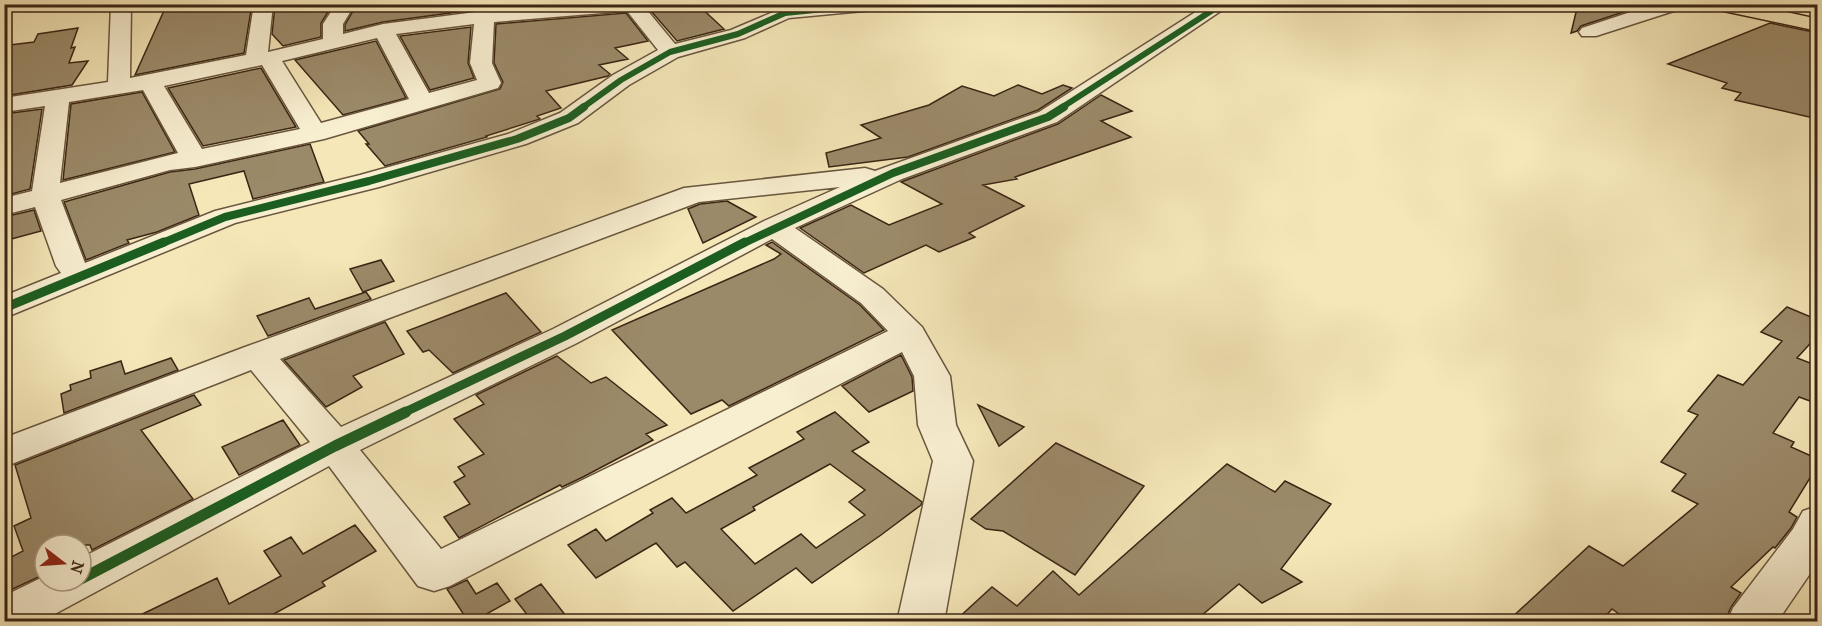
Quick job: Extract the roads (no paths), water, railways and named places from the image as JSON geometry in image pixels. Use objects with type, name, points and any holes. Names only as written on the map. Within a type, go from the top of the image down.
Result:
[{"type":"main road","points":[[1719,4],[1818,25]]},
{"type":"street","points":[[119,86],[121,4]]},
{"type":"street","points":[[264,4],[262,58],[315,134]]},
{"type":"street","points":[[333,42],[333,24],[346,4]]},
{"type":"street","points":[[4,308],[225,217],[369,181],[517,139],[569,118],[621,80],[670,52],[738,34],[782,9],[874,4]]},
{"type":"street","points":[[93,573],[334,446],[565,336],[774,227],[893,173],[1048,117],[1222,4]]},
{"type":"street","points":[[1589,32],[1676,4]]},
{"type":"street","points":[[4,105],[150,82],[383,30],[487,10],[631,5],[670,52]]},
{"type":"street","points":[[4,207],[168,162],[195,159],[315,134],[490,83],[481,63],[487,10]]},
{"type":"street","points":[[383,30],[422,101]]},
{"type":"street","points":[[150,82],[195,159]]},
{"type":"street","points":[[58,96],[45,195],[71,266],[80,277]]},
{"type":"street","points":[[4,453],[257,355],[694,194],[893,173]]},
{"type":"street","points":[[774,227],[872,296],[910,334],[932,376],[937,425],[953,461],[920,621]]},
{"type":"street","points":[[257,355],[334,446],[434,573],[910,334]]},
{"type":"street","points":[[1750,621],[1811,538],[1818,522]]},
{"type":"street","points":[[4,618],[53,593]]}]
